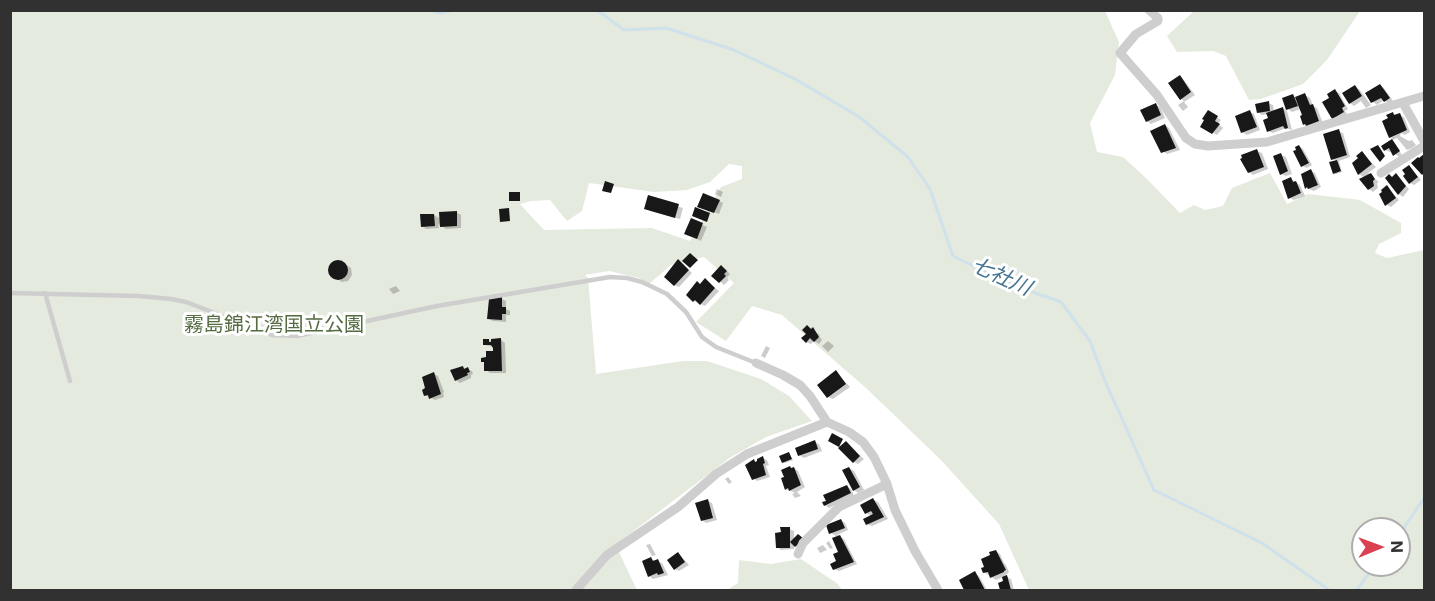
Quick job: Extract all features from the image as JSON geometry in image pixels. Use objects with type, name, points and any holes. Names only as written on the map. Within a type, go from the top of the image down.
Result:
[{"type":"street","points":[[1149,10],[1158,18],[1158,21],[1136,34],[1120,53],[1157,95],[1186,138],[1195,144],[1208,146],[1267,142],[1425,96]]},
{"type":"street","points":[[1402,103],[1425,141]]},
{"type":"street","points":[[1381,173],[1425,146]]},
{"type":"street","points":[[756,363],[800,385],[827,423],[849,432],[863,442],[874,457],[915,552],[938,591]]},
{"type":"street","points":[[576,591],[607,555],[678,507],[716,474],[747,454],[827,423]]},
{"type":"street","points":[[798,554],[803,543],[839,507],[887,484]]},
{"type":"lane","points":[[10,293],[139,296],[171,299],[186,302],[272,335],[297,336],[437,306],[602,278],[627,278],[642,282],[667,294],[686,312],[702,336],[716,348],[756,363]]},
{"type":"lane","points":[[45,293],[70,381]]},
{"type":"green space","name":"霧島錦江湾国立公園","points":[[10,11],[1105,11],[1119,42],[1115,75],[1090,123],[1097,152],[1123,157],[1180,213],[1194,205],[1205,210],[1223,206],[1232,188],[1270,173],[1287,204],[1308,194],[1360,200],[1401,223],[1401,233],[1379,244],[1375,253],[1387,258],[1424,250],[1424,590],[1029,590],[999,524],[941,460],[866,388],[782,315],[752,306],[726,341],[696,322],[734,283],[704,257],[672,264],[649,284],[639,278],[609,271],[585,275],[588,278],[596,374],[683,361],[707,361],[761,379],[789,396],[812,421],[766,437],[731,457],[623,539],[618,550],[637,590],[11,590]],"holes":[[[729,164],[742,166],[742,179],[721,187],[690,241],[652,228],[544,230],[520,204],[550,200],[567,221],[582,211],[589,183],[654,192],[687,190],[710,182]]]},
{"type":"green space","points":[[1194,11],[1360,11],[1327,60],[1303,84],[1261,99],[1249,100],[1226,56],[1213,51],[1177,52],[1167,36]]},
{"type":"green space","points":[[801,559],[838,584],[842,590],[727,590],[738,583],[739,560],[771,564]]},
{"type":"building","points":[[1180,75],[1191,92],[1180,100],[1168,83]]},
{"type":"building","points":[[1380,84],[1390,98],[1384,102],[1381,98],[1371,103],[1365,93]]},
{"type":"building","points":[[1355,85],[1362,96],[1349,104],[1342,93]]},
{"type":"building","points":[[1335,89],[1345,106],[1342,108],[1344,112],[1332,119],[1322,102],[1329,98],[1327,94]]},
{"type":"building","points":[[1305,93],[1310,105],[1313,104],[1319,121],[1306,126],[1303,125],[1295,97]]},
{"type":"building","points":[[1293,94],[1298,106],[1286,110],[1282,98]]},
{"type":"building","points":[[1269,101],[1270,111],[1257,113],[1255,104]]},
{"type":"building","points":[[1156,103],[1161,115],[1146,122],[1140,110]]},
{"type":"building","points":[[1283,107],[1288,128],[1285,129],[1283,126],[1267,132],[1263,120],[1268,118],[1266,113]]},
{"type":"building","points":[[1208,110],[1218,116],[1215,121],[1220,124],[1212,134],[1200,127]]},
{"type":"building","points":[[1250,110],[1257,127],[1241,133],[1235,116]]},
{"type":"building","points":[[1393,112],[1394,115],[1400,113],[1407,130],[1389,138],[1382,121],[1388,118],[1386,115]]},
{"type":"building","points":[[1165,124],[1176,148],[1161,153],[1150,131]]},
{"type":"building","points":[[1339,129],[1347,155],[1331,160],[1323,134]]},
{"type":"building","points":[[1392,139],[1400,151],[1393,156],[1389,148],[1384,151],[1381,146]]},
{"type":"building","points":[[1299,145],[1309,163],[1301,167],[1293,151]]},
{"type":"building","points":[[1378,145],[1385,156],[1380,162],[1370,149]]},
{"type":"building","points":[[1257,149],[1264,167],[1248,173],[1240,159],[1241,155]]},
{"type":"building","points":[[1362,151],[1372,164],[1358,175],[1352,163]]},
{"type":"building","points":[[1281,153],[1288,171],[1280,175],[1273,156]]},
{"type":"building","points":[[1424,154],[1424,173],[1422,175],[1411,163]]},
{"type":"building","points":[[1337,160],[1341,171],[1333,174],[1329,162]]},
{"type":"building","points":[[1409,165],[1418,177],[1409,184],[1402,170]]},
{"type":"building","points":[[1311,169],[1318,185],[1305,189],[1301,174]]},
{"type":"building","points":[[1371,173],[1375,179],[1374,186],[1368,190],[1359,179]]},
{"type":"building","points":[[1396,173],[1406,186],[1398,195],[1385,178],[1389,174],[1392,177]]},
{"type":"building","points":[[1291,177],[1293,182],[1296,181],[1301,193],[1288,199],[1282,181]]},
{"type":"building","points":[[605,181],[614,184],[611,193],[602,191]]},
{"type":"building","points":[[1387,185],[1396,198],[1385,206],[1379,194]]},
{"type":"building","points":[[509,192],[520,192],[520,201],[509,201]]},
{"type":"building","points":[[703,193],[720,200],[714,213],[697,207]]},
{"type":"building","points":[[648,195],[679,204],[675,218],[644,209]]},
{"type":"building","points":[[695,207],[710,213],[707,222],[692,216]]},
{"type":"building","points":[[509,208],[510,221],[500,222],[499,209]]},
{"type":"building","points":[[457,211],[457,226],[440,227],[439,212]]},
{"type":"building","points":[[420,214],[434,214],[435,226],[421,227]]},
{"type":"building","points":[[691,218],[703,223],[697,239],[684,234]]},
{"type":"building","points":[[690,253],[698,260],[690,268],[682,261]]},
{"type":"building","points":[[678,259],[689,270],[674,286],[664,277]]},
{"type":"building","points":[[338,260],[345,263],[348,270],[345,277],[338,280],[331,277],[328,270],[331,263]]},
{"type":"building","points":[[721,265],[727,271],[724,274],[726,276],[719,283],[711,276]]},
{"type":"building","points":[[705,278],[715,288],[700,305],[686,295],[697,281],[700,284]]},
{"type":"building","points":[[502,297],[502,307],[506,307],[506,314],[502,314],[502,320],[487,319],[489,299]]},
{"type":"building","points":[[807,325],[811,329],[813,327],[819,337],[814,342],[810,338],[806,343],[801,338],[806,334],[802,330]]},
{"type":"building","points":[[501,338],[502,371],[484,371],[484,362],[481,362],[481,358],[486,357],[486,351],[493,351],[493,348],[491,345],[483,345],[483,339],[489,339],[491,342],[491,339]]},
{"type":"building","points":[[463,366],[464,369],[468,367],[470,372],[455,381],[450,370]]},
{"type":"building","points":[[836,370],[846,384],[827,398],[817,385]]},
{"type":"building","points":[[434,372],[441,394],[429,399],[428,395],[424,396],[422,390],[425,388],[422,377]]},
{"type":"building","points":[[832,433],[843,439],[839,447],[828,441]]},
{"type":"building","points":[[815,440],[818,449],[798,456],[795,448]]},
{"type":"building","points":[[846,441],[860,456],[853,463],[838,448]]},
{"type":"building","points":[[789,452],[792,459],[782,463],[779,456]]},
{"type":"building","points":[[763,456],[766,475],[752,480],[745,465]]},
{"type":"building","points":[[790,466],[794,467],[801,485],[789,491],[788,488],[785,490],[781,470]]},
{"type":"building","points":[[849,467],[860,487],[853,491],[842,470]]},
{"type":"building","points":[[847,485],[851,493],[824,506],[822,502],[826,501],[823,495]]},
{"type":"building","points":[[873,498],[884,517],[866,525],[863,519],[873,514],[871,511],[865,514],[860,505]]},
{"type":"building","points":[[708,499],[713,518],[701,521],[695,503]]},
{"type":"building","points":[[841,519],[845,528],[829,534],[826,525]]},
{"type":"building","points":[[780,527],[790,527],[790,548],[776,548],[775,533],[781,532]]},
{"type":"building","points":[[798,534],[804,539],[795,547],[790,542]]},
{"type":"building","points":[[840,535],[854,562],[833,570],[830,564],[836,561],[833,554],[838,552],[832,538]]},
{"type":"building","points":[[996,550],[1006,570],[990,578],[988,572],[983,573],[981,568],[984,567],[981,559],[990,555],[989,552]]},
{"type":"building","points":[[678,552],[685,562],[674,570],[667,560]]},
{"type":"building","points":[[651,557],[653,561],[658,559],[664,573],[648,577],[642,561]]},
{"type":"building","points":[[975,571],[985,590],[964,590],[959,580]]},
{"type":"building","points":[[1007,575],[1011,590],[1000,590],[998,583],[1003,581],[1002,577]]},
{"type":"waterway","name":"七社川","points":[[431,10],[440,13],[455,10]]},
{"type":"waterway","name":"七社川","points":[[597,10],[624,30],[666,28],[734,50],[795,79],[858,116],[908,157],[930,189],[953,256],[1010,284],[1061,302],[1090,341],[1105,381],[1154,490],[1262,543],[1329,590]]},
{"type":"waterway","name":"七社川","points":[[1411,517],[1424,498]]},
{"type":"waterway","name":"七社川","points":[[1357,590],[1366,577]]}]
